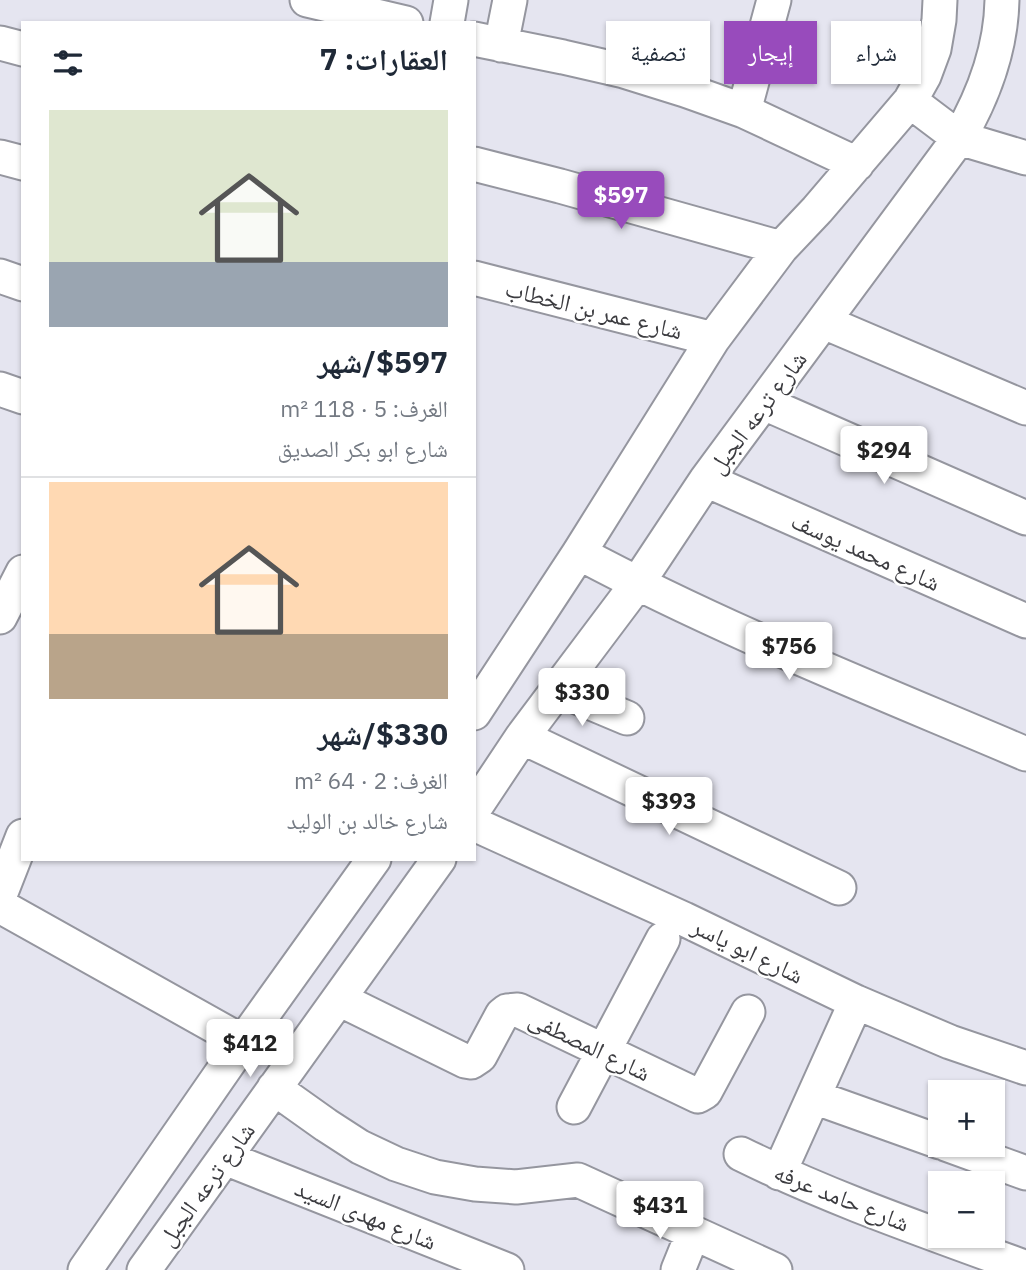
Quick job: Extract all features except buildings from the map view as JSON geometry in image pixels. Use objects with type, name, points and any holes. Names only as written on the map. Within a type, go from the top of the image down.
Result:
[{"type":"street","points":[[447,21],[451,0]]},
{"type":"street","points":[[510,0],[488,42],[624,71],[685,90],[744,111],[857,164]]},
{"type":"street","points":[[744,111],[774,0]]},
{"type":"street","points":[[476,710],[579,553],[713,339],[781,248],[910,101],[924,76],[934,49],[940,0]]},
{"type":"street","name":"شارع ترعه الجبل","points":[[476,805],[522,737],[637,584],[706,480],[959,138],[974,113],[994,60],[1013,37],[1002,0]]},
{"type":"street","points":[[316,9],[396,14]]},
{"type":"street","points":[[0,43],[21,48]]},
{"type":"street","points":[[910,101],[959,138],[1026,158]]},
{"type":"street","points":[[0,157],[21,162]]},
{"type":"street","points":[[476,165],[781,248]]},
{"type":"street","points":[[0,276],[21,283]]},
{"type":"street","name":"شارع عمر بن الخطاب","points":[[476,279],[713,339]]},
{"type":"street","points":[[824,322],[1026,408]]},
{"type":"street","points":[[0,389],[21,396]]},
{"type":"street","points":[[764,403],[1026,518]]},
{"type":"street","name":"شارع محمد يوسف","points":[[706,480],[1026,621]]},
{"type":"street","points":[[579,553],[716,621],[1026,754]]},
{"type":"street","points":[[8,618],[21,578]]},
{"type":"street","points":[[558,689],[627,718]]},
{"type":"street","points":[[522,737],[839,888]]},
{"type":"street","name":"شارع ابو ياسر","points":[[476,825],[684,919],[856,1002],[950,1042],[1026,1068]]},
{"type":"street","points":[[0,895],[21,841]]},
{"type":"street","name":"شارع ترعه الجبل","points":[[85,1270],[370,861]]},
{"type":"street","name":"شارع ترعه الجبل","points":[[144,1270],[438,861]]},
{"type":"street","points":[[0,906],[243,1042]]},
{"type":"street","points":[[574,1107],[663,939]]},
{"type":"street","name":"شارع المصطفى","points":[[339,999],[471,1062],[480,1056],[502,1016],[507,1011],[518,1010],[698,1096],[705,1091],[748,1012]]},
{"type":"street","points":[[779,1173],[856,1002]]},
{"type":"street","points":[[274,1088],[360,1147],[396,1164],[435,1177],[475,1184],[516,1187],[578,1180],[775,1270]]},
{"type":"street","points":[[814,1097],[928,1138]]},
{"type":"street","name":"شارع حامد عرفه","points":[[741,1154],[856,1205],[1024,1265]]},
{"type":"street","points":[[982,1157],[1026,1173]]},
{"type":"street","name":"شارع مهدى السيد","points":[[225,1158],[504,1270]]},
{"type":"street","points":[[678,1270],[693,1233]]}]
